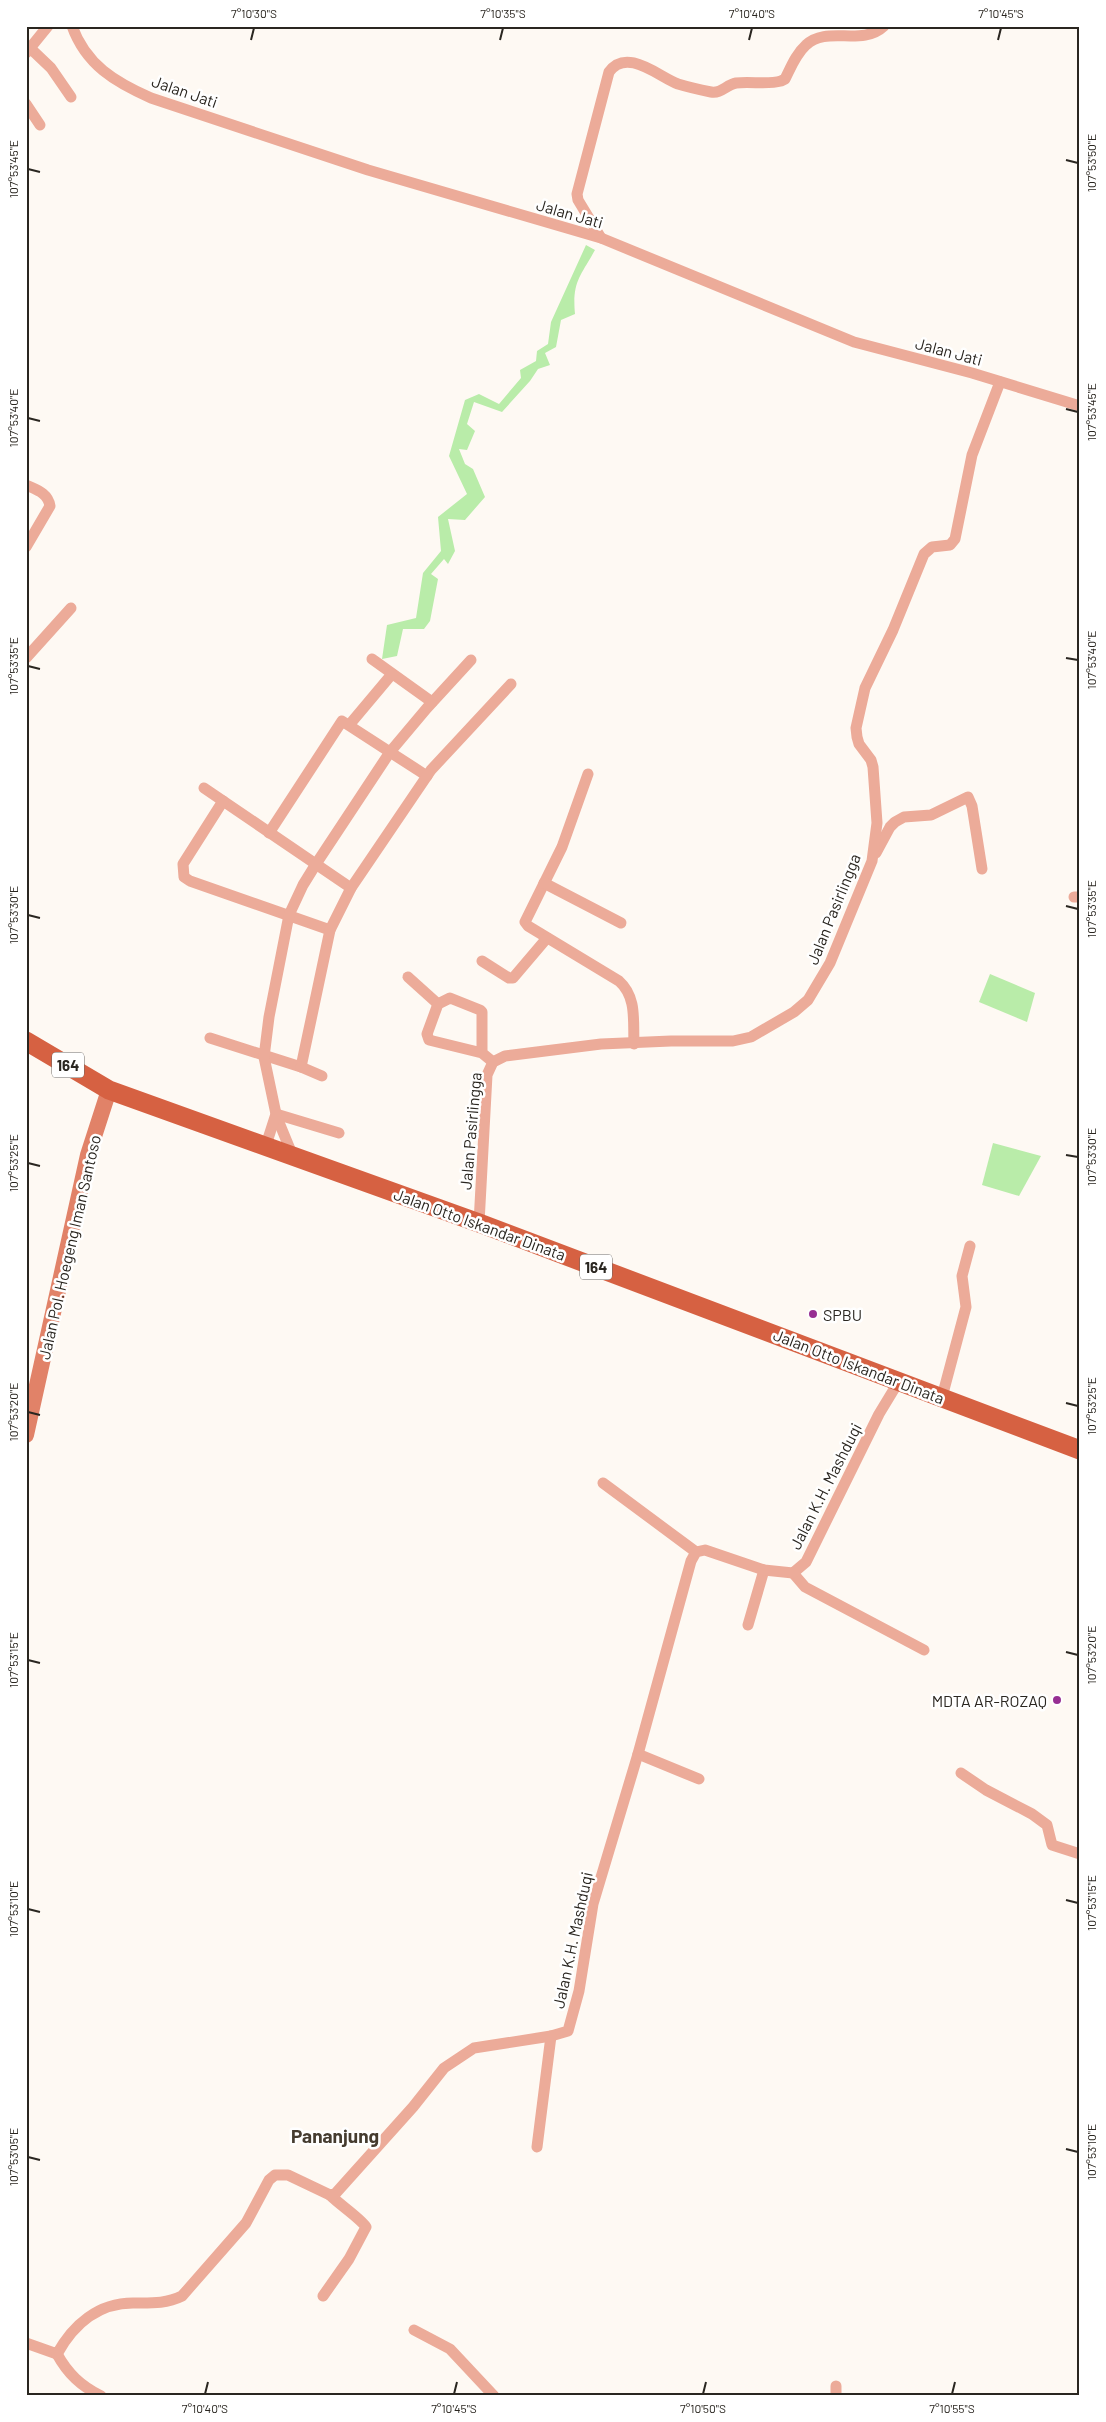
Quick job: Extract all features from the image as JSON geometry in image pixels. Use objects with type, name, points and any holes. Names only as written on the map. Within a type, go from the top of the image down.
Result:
[{"type":"main road","name":"Jalan Otto Iskandar Dinata","points":[[26,1041],[109,1090],[292,1154],[479,1223],[899,1380],[1080,1450]]},
{"type":"street","points":[[48,26],[28,51],[51,68],[71,97]]},
{"type":"street","name":"Jalan Jati","points":[[72,26],[79,44],[96,65],[117,82],[151,98],[368,170],[597,237],[854,342],[1080,406]]},
{"type":"street","points":[[597,237],[578,200],[577,194],[609,72],[612,68],[618,64],[630,63],[644,66],[678,84],[717,92],[736,83],[781,81],[785,79],[797,56],[812,40],[833,36],[866,36],[876,33],[884,26]]},
{"type":"street","points":[[26,104],[40,125]]},
{"type":"street","name":"Jalan Pasirlingga","points":[[479,1223],[487,1075],[493,1062],[514,1055],[601,1044],[733,1041],[751,1037],[794,1012],[808,1000],[830,963],[872,861],[877,824],[873,767],[859,744],[856,728],[865,688],[893,630],[924,554],[932,547],[950,544],[955,539],[972,455],[1000,382]]},
{"type":"street","points":[[26,485],[45,494],[49,498],[50,506],[26,547]]},
{"type":"street","points":[[26,658],[71,608]]},
{"type":"street","points":[[372,659],[432,702]]},
{"type":"street","points":[[292,1154],[276,1114],[264,1057],[269,1017],[289,915],[303,885],[316,864],[390,752],[432,702],[471,660]]},
{"type":"street","points":[[350,724],[392,674]]},
{"type":"street","points":[[301,1067],[330,930],[351,888],[427,776],[511,684]]},
{"type":"street","points":[[269,833],[340,722],[350,724],[427,776]]},
{"type":"street","points":[[588,774],[562,847],[526,922],[528,926],[619,981],[628,989],[632,998],[634,1044]]},
{"type":"street","points":[[204,788],[351,888]]},
{"type":"street","points":[[872,861],[890,827],[895,822],[904,817],[931,815],[968,797],[972,806],[982,869]]},
{"type":"street","points":[[223,801],[183,864],[184,876],[190,881],[330,930]]},
{"type":"street","points":[[544,883],[621,923]]},
{"type":"street","points":[[482,961],[509,978],[513,978],[547,938]]},
{"type":"street","points":[[408,977],[438,1004]]},
{"type":"street","points":[[482,1053],[482,1012],[450,998],[438,1004],[427,1034],[429,1040],[482,1053],[493,1062]]},
{"type":"street","points":[[210,1038],[264,1057],[301,1067],[322,1076]]},
{"type":"street","name":"Jalan Pol. Hoegeng Iman Santoso","points":[[26,1435],[88,1155],[109,1090]]},
{"type":"street","points":[[276,1114],[339,1133]]},
{"type":"street","points":[[266,1145],[276,1114]]},
{"type":"street","points":[[942,1397],[966,1307],[962,1284],[970,1246]]},
{"type":"street","name":"Jalan K.H. Mashduqi","points":[[330,2195],[340,2190],[444,2068],[465,2052],[483,2046],[551,2036],[568,2031],[573,2016],[593,1904],[638,1754],[671,1629],[696,1552],[705,1550],[764,1570],[793,1573],[806,1562],[879,1414],[899,1380]]},
{"type":"street","points":[[603,1483],[696,1552]]},
{"type":"street","points":[[748,1625],[764,1570]]},
{"type":"street","points":[[793,1573],[806,1587],[924,1650]]},
{"type":"street","points":[[638,1754],[699,1779]]},
{"type":"street","points":[[961,1773],[986,1790],[1032,1814],[1048,1825],[1052,1845],[1080,1854]]},
{"type":"street","points":[[537,2147],[551,2036]]},
{"type":"street","points":[[57,2354],[65,2338],[82,2322],[99,2310],[114,2305],[170,2302],[182,2296],[246,2223],[269,2180],[274,2175],[288,2174],[330,2195],[341,2207],[363,2222],[366,2228],[354,2251],[323,2296]]},
{"type":"street","points":[[414,2330],[450,2349],[494,2396]]},
{"type":"street","points":[[26,2342],[57,2354],[64,2367],[75,2379],[85,2388],[102,2396]]},
{"type":"green space","points":[[586,245],[595,250],[578,280],[574,303],[575,314],[561,320],[556,347],[545,353],[550,365],[538,369],[530,381],[502,412],[474,402],[467,424],[475,431],[467,450],[459,449],[465,464],[473,469],[485,497],[465,520],[448,519],[455,551],[448,564],[444,559],[431,574],[438,579],[430,621],[424,629],[403,629],[397,656],[382,659],[387,625],[416,618],[423,573],[441,551],[438,517],[467,494],[449,456],[465,400],[479,394],[499,404],[521,378],[520,370],[536,361],[537,351],[548,344],[551,322]]},
{"type":"green space","points":[[990,974],[1035,993],[1027,1022],[979,1002]]},
{"type":"green space","points":[[993,1143],[1041,1156],[1019,1196],[982,1185]]},
{"type":"place","name":"SPBU","points":[[813,1314]]},
{"type":"place","name":"MDTA AR-ROZAQ","points":[[1057,1700]]},
{"type":"district","name":"Pananjung","points":[[335,2135]]}]
